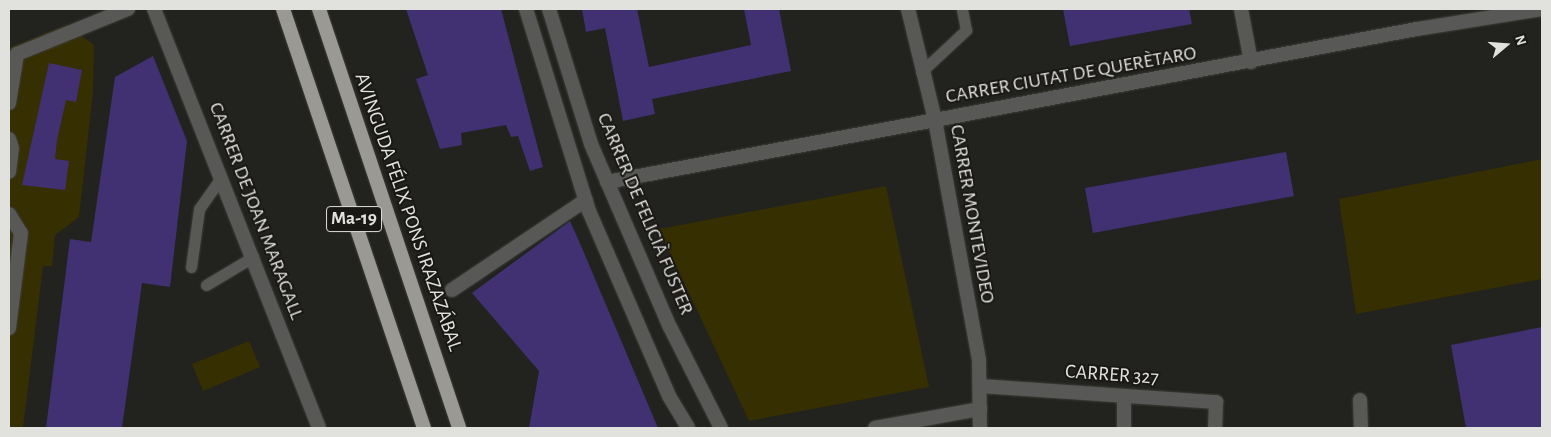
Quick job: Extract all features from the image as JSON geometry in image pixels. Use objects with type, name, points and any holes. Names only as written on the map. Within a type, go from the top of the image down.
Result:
[{"type":"highway","name":"Ma-19","points":[[283,9],[424,428]]},
{"type":"highway","name":"AVINGUDA FÉLIX PONS IRAZAZÁBAL","points":[[319,9],[460,428]]},
{"type":"street","points":[[9,104],[17,54],[128,9]]},
{"type":"street","name":"CARRER DE JOAN MARAGALL","points":[[154,9],[319,428]]},
{"type":"street","points":[[526,9],[586,200],[669,396],[688,428]]},
{"type":"street","name":"CARRER DE FELICIÀ FUSTER","points":[[549,9],[607,182],[670,327],[722,428]]},
{"type":"street","name":"CARRER MONTEVIDEO","points":[[908,9],[935,120],[979,360],[980,428]]},
{"type":"street","points":[[1241,9],[1251,62]]},
{"type":"street","name":"CARRER CIUTAT DE QUERÈTARO","points":[[607,182],[1542,9]]},
{"type":"street","points":[[9,139],[12,148],[9,172]]},
{"type":"street","points":[[452,290],[586,200]]},
{"type":"street","points":[[9,214],[21,233],[9,328]]},
{"type":"street","name":"CARRER 327","points":[[980,386],[1216,402],[1214,428]]},
{"type":"street","points":[[1124,396],[1124,428]]},
{"type":"street","points":[[1360,400],[1361,428]]},
{"type":"street","points":[[875,428],[980,409]]},
{"type":"lane","points":[[922,72],[966,30],[962,9]]},
{"type":"lane","points":[[191,267],[199,209],[221,177]]},
{"type":"lane","points":[[206,285],[253,257]]},
{"type":"shaded area","points":[[66,25],[94,45],[93,92],[79,217],[55,235],[52,266],[43,266],[23,428],[9,428],[9,48]]},
{"type":"shaded area","points":[[1542,159],[1542,279],[1356,314],[1339,199]]},
{"type":"shaded area","points":[[886,186],[929,387],[749,421],[659,229]]},
{"type":"shaded area","points":[[249,341],[260,367],[203,391],[192,364]]},
{"type":"building","points":[[406,9],[501,9],[543,167],[530,171],[518,136],[511,137],[506,125],[461,133],[462,145],[440,149],[416,79],[428,75]]},
{"type":"building","points":[[582,9],[637,9],[649,67],[751,45],[744,9],[779,9],[791,71],[652,99],[655,114],[623,121],[605,28],[586,32]]},
{"type":"building","points":[[1063,9],[1189,9],[1192,24],[1070,46]]},
{"type":"building","points":[[153,56],[187,141],[170,287],[142,283],[122,428],[46,428],[70,239],[91,242],[115,77]]},
{"type":"building","points":[[49,63],[82,70],[76,102],[66,100],[57,140],[55,159],[69,161],[65,190],[22,185]]},
{"type":"building","points":[[1286,152],[1294,196],[1093,233],[1085,188]]},
{"type":"building","points":[[570,221],[658,428],[529,428],[539,371],[472,293]]},
{"type":"building","points":[[1542,327],[1542,428],[1466,428],[1451,345]]}]
